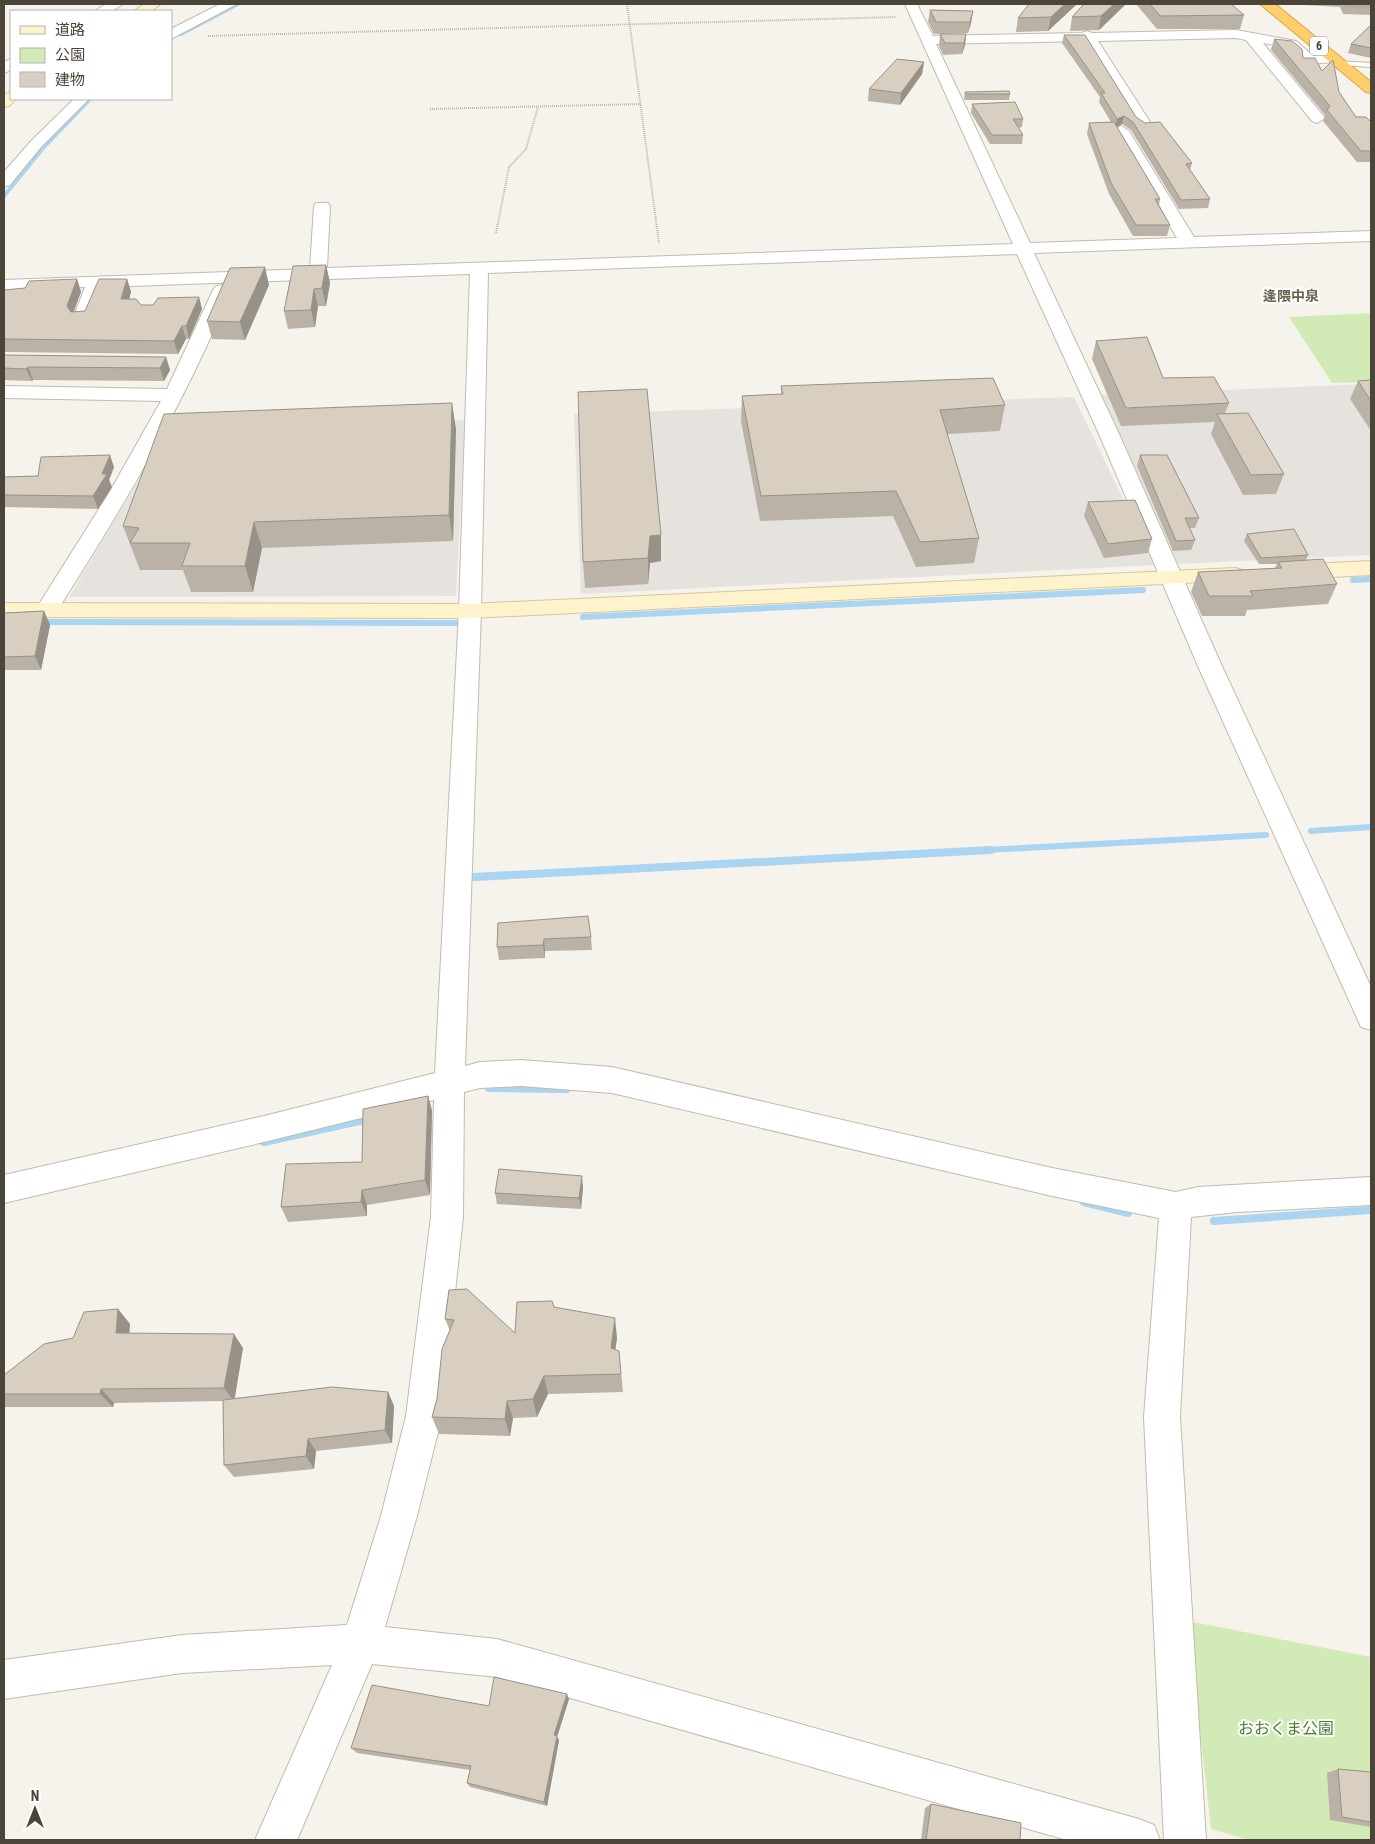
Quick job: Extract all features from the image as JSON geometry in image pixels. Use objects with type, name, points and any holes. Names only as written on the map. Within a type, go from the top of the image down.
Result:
[{"type":"highway","name":"6","points":[[1267,4],[1371,89]]},
{"type":"street","points":[[104,10],[116,4]]},
{"type":"street","points":[[143,10],[154,4]]},
{"type":"street","points":[[172,34],[230,4]]},
{"type":"street","points":[[914,10],[1173,578],[1302,871],[1371,1018]]},
{"type":"street","points":[[1054,36],[1066,23]]},
{"type":"street","points":[[928,40],[1192,33],[1250,36],[1291,44],[1309,60],[1337,61]]},
{"type":"street","points":[[1088,35],[1144,125]]},
{"type":"street","points":[[1250,36],[1317,118]]},
{"type":"street","points":[[4,182],[36,144],[81,100]]},
{"type":"street","points":[[962,112],[979,112]]},
{"type":"street","points":[[1121,131],[1189,243]]},
{"type":"street","points":[[318,274],[322,206]]},
{"type":"street","points":[[4,285],[96,282],[159,288],[227,278],[318,274],[1371,236]]},
{"type":"street","points":[[276,1840],[361,1644],[399,1516],[424,1416],[447,1217],[449,1083],[470,611],[479,268]]},
{"type":"street","points":[[47,609],[103,522],[160,425],[175,395],[182,362],[227,278]]},
{"type":"street","points":[[82,319],[96,282]]},
{"type":"street","points":[[4,392],[175,395]]},
{"type":"street","points":[[4,610],[470,611],[1371,568]]},
{"type":"street","points":[[4,1189],[480,1075],[522,1073],[612,1080],[1052,1182],[1176,1207],[1198,1201],[1371,1191]]},
{"type":"street","points":[[1176,1207],[1162,1417],[1185,1840]]},
{"type":"street","points":[[4,1680],[182,1654],[361,1644],[497,1658],[1138,1840]]},
{"type":"lane","points":[[1337,61],[1371,65]]},
{"type":"path","points":[[627,4],[661,262]]},
{"type":"path","points":[[201,36],[629,25],[914,10]]},
{"type":"path","points":[[430,110],[641,104]]},
{"type":"path","points":[[496,232],[509,167],[526,149],[538,107]]},
{"type":"shaded area","points":[[1371,384],[1371,555],[1178,564],[1100,395]]},
{"type":"shaded area","points":[[1074,397],[1155,565],[581,594],[574,414]]},
{"type":"shaded area","points":[[465,420],[456,596],[69,597],[167,433]]},
{"type":"green space","points":[[1371,313],[1371,382],[1332,383],[1289,317]]},
{"type":"green space","name":"おおくま公園","points":[[1188,1621],[1371,1657],[1371,1840],[1249,1840],[1211,1829]]},
{"type":"building","points":[[1029,4],[1065,4],[1051,17],[1018,18]]},
{"type":"building","points":[[1084,4],[1114,4],[1101,16],[1072,17]]},
{"type":"building","points":[[1150,4],[1231,4],[1244,15],[1160,16]]},
{"type":"building","points":[[1345,4],[1371,4],[1371,6],[1346,6]]},
{"type":"building","points":[[930,10],[973,11],[970,22],[936,22]]},
{"type":"building","points":[[1371,25],[1371,48],[1351,44]]},
{"type":"building","points":[[940,34],[966,34],[964,43],[945,43]]},
{"type":"building","points":[[1064,35],[1085,35],[1136,117],[1145,123],[1160,122],[1192,163],[1186,164],[1210,199],[1181,200],[1133,122],[1124,116],[1117,119],[1101,93],[1105,93]]},
{"type":"building","points":[[1274,39],[1292,41],[1302,49],[1303,58],[1315,58],[1322,71],[1333,60],[1339,92],[1356,117],[1366,117],[1371,122],[1371,151],[1361,151],[1327,110],[1330,106]]},
{"type":"building","points":[[897,59],[924,62],[901,93],[869,89]]},
{"type":"building","points":[[1009,91],[1010,94],[966,94],[965,92]]},
{"type":"building","points":[[1015,102],[1023,119],[1013,119],[1023,135],[992,135],[972,104]]},
{"type":"building","points":[[1114,122],[1160,199],[1155,199],[1170,225],[1136,225],[1111,183],[1089,123]]},
{"type":"building","points":[[326,265],[322,288],[314,289],[311,310],[284,311],[293,266]]},
{"type":"building","points":[[265,267],[240,322],[207,321],[230,268]]},
{"type":"building","points":[[77,279],[67,306],[71,312],[85,311],[99,279],[127,279],[121,299],[136,299],[141,305],[153,305],[158,298],[199,297],[186,326],[182,326],[174,341],[4,339],[4,290],[25,288],[29,281]]},
{"type":"building","points":[[1147,337],[1163,378],[1214,377],[1229,403],[1126,408],[1096,341]]},
{"type":"building","points":[[4,355],[166,357],[160,368],[28,367],[26,369],[4,368]]},
{"type":"building","points":[[993,378],[1005,405],[940,410],[979,538],[920,542],[896,491],[761,496],[742,396],[783,394],[781,386]]},
{"type":"building","points":[[1371,380],[1371,401],[1358,381]]},
{"type":"building","points":[[647,389],[661,535],[650,536],[648,558],[583,562],[578,392]]},
{"type":"building","points":[[452,403],[449,515],[254,522],[245,566],[182,566],[190,543],[130,543],[139,528],[123,526],[164,414]]},
{"type":"building","points":[[1248,413],[1284,474],[1251,475],[1217,414]]},
{"type":"building","points":[[110,455],[102,474],[107,474],[93,496],[4,495],[4,477],[38,476],[41,457]]},
{"type":"building","points":[[1140,455],[1167,455],[1199,518],[1185,518],[1195,540],[1176,541]]},
{"type":"building","points":[[1135,500],[1152,539],[1108,544],[1088,502]]},
{"type":"building","points":[[1294,529],[1308,555],[1261,558],[1247,534]]},
{"type":"building","points":[[1323,559],[1337,584],[1250,591],[1253,596],[1209,596],[1198,572],[1282,568],[1278,562]]},
{"type":"building","points":[[44,611],[35,656],[4,657],[4,613]]},
{"type":"building","points":[[588,916],[591,937],[544,939],[543,945],[497,947],[498,923]]},
{"type":"building","points":[[428,1096],[425,1180],[362,1190],[361,1202],[281,1207],[286,1164],[362,1162],[363,1109]]},
{"type":"building","points":[[499,1169],[582,1176],[579,1198],[495,1193]]},
{"type":"building","points":[[467,1289],[515,1333],[517,1302],[552,1301],[554,1307],[615,1318],[611,1348],[619,1351],[621,1374],[544,1376],[533,1399],[507,1401],[505,1419],[432,1417],[437,1399],[442,1349],[454,1320],[445,1319],[449,1290]]},
{"type":"building","points":[[118,1309],[116,1333],[234,1334],[224,1388],[101,1389],[100,1394],[4,1394],[4,1375],[44,1344],[73,1338],[84,1312]]},
{"type":"building","points":[[332,1387],[388,1392],[385,1430],[308,1439],[306,1456],[224,1465],[223,1400]]},
{"type":"building","points":[[494,1677],[567,1694],[554,1735],[557,1736],[544,1802],[467,1783],[471,1766],[351,1748],[372,1685],[489,1706]]},
{"type":"building","points":[[1338,1769],[1371,1772],[1371,1822],[1342,1817]]},
{"type":"building","points":[[931,1804],[1021,1823],[1020,1840],[926,1840]]},
{"type":"waterway","points":[[181,34],[238,4]]},
{"type":"waterway","points":[[4,196],[43,148],[89,100]]},
{"type":"waterway","points":[[1353,580],[1371,579]]},
{"type":"waterway","points":[[583,617],[1143,590]]},
{"type":"waterway","points":[[41,622],[456,623]]},
{"type":"waterway","points":[[1311,831],[1371,827]]},
{"type":"waterway","points":[[967,851],[1266,835]]},
{"type":"waterway","points":[[474,877],[991,850]]},
{"type":"waterway","points":[[489,1088],[567,1089]]},
{"type":"waterway","points":[[264,1142],[373,1118]]},
{"type":"waterway","points":[[1084,1202],[1128,1213]]},
{"type":"waterway","points":[[1214,1221],[1371,1210]]},
{"type":"district","name":"逢隈中泉","points":[[1291,296]]}]
